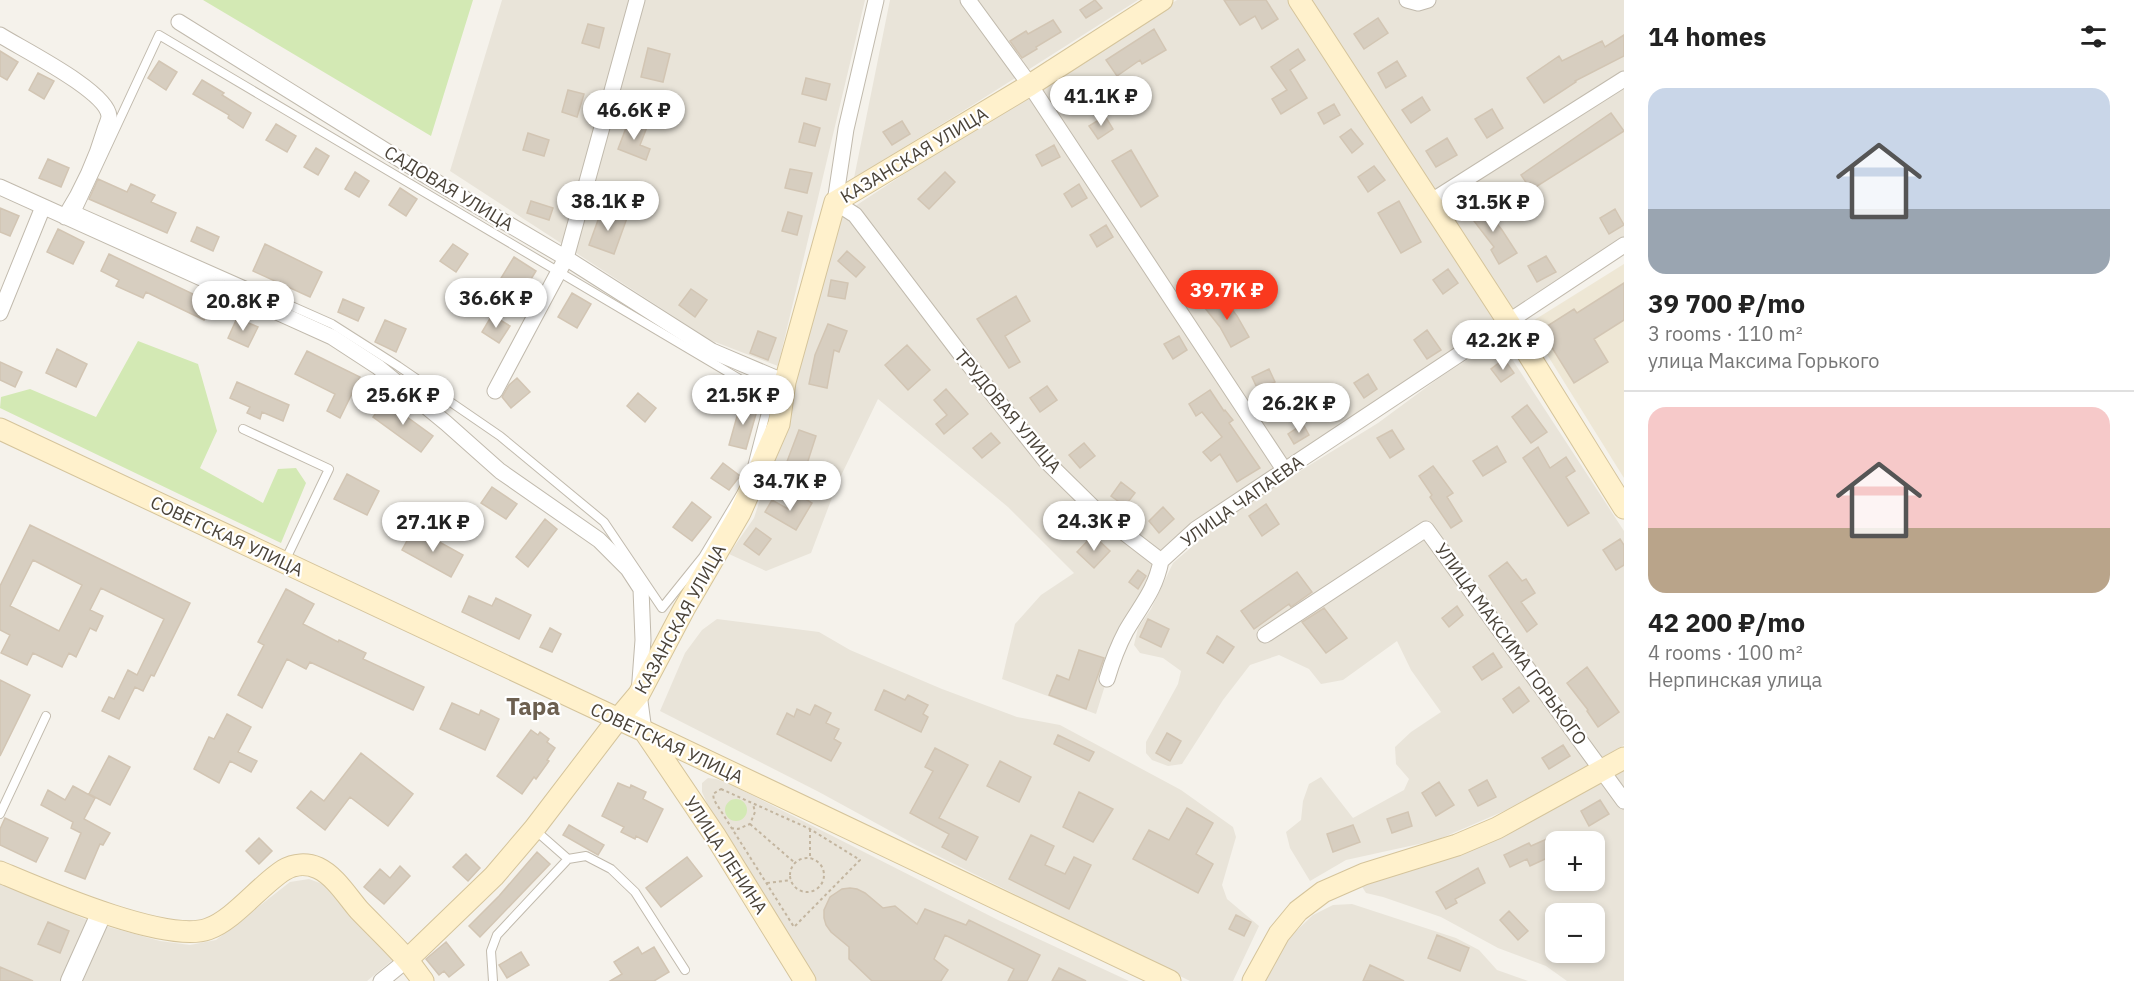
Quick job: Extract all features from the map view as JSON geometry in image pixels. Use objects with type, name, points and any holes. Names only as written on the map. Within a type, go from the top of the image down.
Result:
[{"type":"main road","name":"КАЗАНСКАЯ УЛИЦА","points":[[408,959],[495,876],[639,694],[684,609],[740,513],[779,424],[786,382],[835,202],[1030,85],[1162,0]]},
{"type":"main road","points":[[1299,0],[1509,323],[1624,508]]},
{"type":"main road","name":"СОВЕТСКАЯ УЛИЦА","points":[[0,429],[1170,981]]},
{"type":"main road","name":"УЛИЦА ЛЕНИНА","points":[[644,731],[716,837],[805,981]]},
{"type":"main road","points":[[1253,981],[1279,934],[1298,911],[1323,892],[1364,874],[1457,845],[1497,828],[1624,758]]},
{"type":"main road","points":[[0,872],[102,912],[158,928],[187,932],[208,929],[226,918],[285,870],[302,864],[319,868],[408,959],[423,981]]},
{"type":"street","points":[[495,392],[563,264],[638,0]]},
{"type":"street","points":[[835,202],[846,129],[876,0]]},
{"type":"street","points":[[968,0],[1030,85],[1285,471]]},
{"type":"street","points":[[1407,0],[1419,3],[1428,0]]},
{"type":"street","name":"САДОВАЯ УЛИЦА","points":[[179,22],[563,264],[712,351],[786,382]]},
{"type":"street","points":[[0,35],[84,86],[103,102],[109,116],[80,193],[65,217]]},
{"type":"street","points":[[1430,202],[1624,79]]},
{"type":"street","points":[[0,187],[332,337],[378,367],[447,423],[500,471],[598,540],[628,569],[641,589],[643,640],[639,694],[644,731]]},
{"type":"street","name":"ТРУДОВАЯ УЛИЦА","points":[[835,202],[855,215],[958,352],[1045,460],[1100,514],[1161,561]]},
{"type":"street","points":[[0,313],[43,207]]},
{"type":"street","name":"УЛИЦА ЧАПАЕВА","points":[[1161,561],[1196,529],[1624,245]]},
{"type":"street","name":"УЛИЦА МАКСИМА ГОРЬКОГО","points":[[1265,635],[1426,529],[1624,801]]},
{"type":"street","points":[[1107,679],[1113,659],[1126,632],[1157,579],[1161,561]]},
{"type":"street","points":[[71,981],[102,912]]},
{"type":"street","name":"КАЗАНСКАЯ УЛИЦА","points":[[381,981],[408,959]]},
{"type":"lane","points":[[159,35],[563,264],[771,397],[748,482],[703,557],[662,608],[604,522],[500,436],[398,366],[332,324],[77,211],[159,35]]},
{"type":"lane","points":[[243,429],[329,469],[285,563]]},
{"type":"lane","points":[[0,814],[46,716]]},
{"type":"lane","points":[[534,829],[568,859]]},
{"type":"lane","points":[[493,981],[491,951],[497,936],[568,859],[586,856],[611,869],[635,892],[685,970]]},
{"type":"path","points":[[715,803],[713,794],[721,789],[810,829],[860,860],[794,927]]},
{"type":"path","points":[[731,828],[738,829],[750,824],[755,812],[753,804]]},
{"type":"path","points":[[750,824],[795,863]]},
{"type":"path","points":[[810,829],[810,858]]},
{"type":"path","points":[[810,858],[821,865],[824,870],[823,882],[815,891],[803,892],[793,885],[790,874],[795,863],[810,858]]},
{"type":"path","points":[[767,883],[790,880]]},
{"type":"shaded area","points":[[502,0],[865,0],[778,366],[710,340],[450,171]]},
{"type":"shaded area","points":[[890,0],[1138,0],[854,178]]},
{"type":"shaded area","points":[[1177,0],[1624,0],[1624,245],[1161,561],[1107,679],[1096,714],[1002,679],[1015,624],[1041,595],[1074,573],[1008,507],[878,399],[838,482],[811,553],[766,571],[729,554],[754,518],[776,451],[840,216],[1014,102]]},
{"type":"shaded area","points":[[1624,264],[1624,478],[1528,324]]},
{"type":"shaded area","points":[[1499,339],[1624,531],[1624,745],[1525,802],[1437,840],[1346,860],[1310,881],[1290,848],[1286,832],[1301,820],[1303,801],[1309,784],[1321,777],[1353,818],[1404,790],[1409,779],[1396,764],[1395,747],[1411,732],[1441,712],[1411,670],[1397,641],[1343,680],[1321,684],[1309,669],[1279,655],[1250,665],[1223,700],[1182,764],[1168,766],[1152,760],[1146,753],[1146,742],[1178,684],[1181,671],[1163,658],[1140,653],[1134,645],[1138,628],[1151,609],[1173,563],[1230,514],[1378,423],[1439,378]]},
{"type":"shaded area","points":[[717,619],[819,632],[850,650],[942,689],[1017,717],[1060,725],[1181,790],[1233,827],[1236,837],[1222,885],[1227,899],[1259,926],[1233,981],[1190,981],[916,845],[819,792],[660,711],[685,653],[702,630]]},
{"type":"shaded area","points":[[1624,766],[1624,981],[1567,981],[1546,966],[1498,948],[1441,917],[1366,893],[1361,885]]},
{"type":"shaded area","points":[[708,778],[732,785],[1000,921],[1129,981],[817,981],[710,810],[702,792],[702,783]]},
{"type":"shaded area","points":[[309,879],[328,886],[395,958],[367,981],[80,981],[105,926],[160,941],[190,945],[216,940],[290,882]]},
{"type":"shaded area","points":[[0,881],[89,921],[62,981],[0,981]]},
{"type":"shaded area","points":[[1352,904],[1456,938],[1479,950],[1497,970],[1528,981],[1262,981],[1290,937],[1313,915],[1333,905]]},
{"type":"green space","points":[[203,0],[473,0],[431,136]]},
{"type":"green space","points":[[138,341],[198,364],[217,431],[200,468],[263,503],[278,469],[296,468],[306,483],[281,543],[0,408],[1,397],[30,389],[96,417]]},
{"type":"green space","points":[[736,799],[744,802],[747,810],[744,818],[736,821],[728,818],[725,810],[728,802]]},
{"type":"building","points":[[1095,0],[1102,8],[1086,18],[1080,10]]},
{"type":"building","points":[[1224,0],[1266,0],[1278,19],[1262,29],[1255,16],[1240,25]]},
{"type":"building","points":[[1378,18],[1388,33],[1364,49],[1354,34]]},
{"type":"building","points":[[1053,20],[1061,32],[1022,58],[1010,41],[1026,31],[1028,34]]},
{"type":"building","points":[[588,24],[604,28],[599,48],[582,43]]},
{"type":"building","points":[[1154,29],[1166,50],[1142,64],[1140,60],[1117,76],[1106,60]]},
{"type":"building","points":[[1624,35],[1624,56],[1575,81],[1544,103],[1527,78],[1559,56],[1562,61],[1602,41],[1605,47]]},
{"type":"building","points":[[648,48],[670,54],[663,82],[641,77]]},
{"type":"building","points":[[1298,49],[1305,60],[1290,70],[1307,98],[1281,114],[1272,99],[1287,90],[1271,67]]},
{"type":"building","points":[[0,51],[18,62],[7,80],[0,76]]},
{"type":"building","points":[[159,61],[177,72],[166,90],[148,78]]},
{"type":"building","points":[[1397,61],[1406,76],[1386,88],[1378,73]]},
{"type":"building","points":[[38,73],[54,81],[44,99],[29,90]]},
{"type":"building","points":[[806,78],[830,84],[826,100],[802,94]]},
{"type":"building","points":[[202,80],[251,113],[243,128],[228,118],[229,115],[193,94]]},
{"type":"building","points":[[568,90],[584,94],[577,117],[562,112]]},
{"type":"building","points":[[1422,97],[1430,110],[1411,123],[1402,110]]},
{"type":"building","points":[[1334,104],[1340,115],[1324,124],[1318,113]]},
{"type":"building","points":[[1492,109],[1503,128],[1487,138],[1475,119]]},
{"type":"building","points":[[1611,113],[1624,131],[1531,190],[1521,175]]},
{"type":"building","points":[[1105,116],[1113,129],[1098,139],[1089,126]]},
{"type":"building","points":[[629,120],[647,127],[640,145],[650,149],[646,160],[618,149]]},
{"type":"building","points":[[902,121],[910,134],[892,145],[883,132]]},
{"type":"building","points":[[804,123],[820,128],[815,146],[799,142]]},
{"type":"building","points":[[276,124],[296,136],[287,152],[266,140]]},
{"type":"building","points":[[1351,129],[1363,144],[1352,153],[1340,137]]},
{"type":"building","points":[[528,133],[549,140],[544,156],[523,150]]},
{"type":"building","points":[[1447,138],[1457,155],[1436,167],[1426,151]]},
{"type":"building","points":[[1054,145],[1060,157],[1042,166],[1036,155]]},
{"type":"building","points":[[316,148],[329,156],[318,175],[304,167]]},
{"type":"building","points":[[1131,150],[1158,196],[1141,207],[1112,161]]},
{"type":"building","points":[[48,159],[69,168],[61,187],[39,178]]},
{"type":"building","points":[[1374,166],[1385,180],[1368,192],[1358,177]]},
{"type":"building","points":[[790,169],[812,173],[807,193],[785,188]]},
{"type":"building","points":[[355,172],[369,181],[359,197],[345,189]]},
{"type":"building","points":[[945,172],[955,182],[929,209],[918,199]]},
{"type":"building","points":[[98,179],[127,192],[131,184],[155,195],[151,202],[176,213],[167,233],[89,199]]},
{"type":"building","points":[[1079,184],[1087,198],[1072,207],[1064,194]]},
{"type":"building","points":[[400,188],[417,199],[406,216],[389,205]]},
{"type":"building","points":[[531,201],[553,208],[549,220],[527,213]]},
{"type":"building","points":[[1399,201],[1421,242],[1401,253],[1378,213]]},
{"type":"building","points":[[1480,202],[1517,253],[1499,264],[1491,250],[1494,247],[1467,212]]},
{"type":"building","points":[[0,208],[19,216],[10,236],[0,232]]},
{"type":"building","points":[[602,209],[627,218],[614,254],[589,245]]},
{"type":"building","points":[[1615,209],[1624,225],[1609,234],[1600,218]]},
{"type":"building","points":[[788,212],[802,216],[797,235],[782,231]]},
{"type":"building","points":[[1106,225],[1113,237],[1097,247],[1090,235]]},
{"type":"building","points":[[197,227],[219,237],[213,251],[191,241]]},
{"type":"building","points":[[58,229],[84,242],[73,264],[47,252]]},
{"type":"building","points":[[265,244],[322,272],[310,297],[253,271]]},
{"type":"building","points":[[453,244],[468,254],[456,272],[440,261]]},
{"type":"building","points":[[847,251],[865,267],[856,277],[838,261]]},
{"type":"building","points":[[109,254],[212,303],[204,320],[146,292],[143,298],[116,286],[119,280],[101,271]]},
{"type":"building","points":[[1546,256],[1556,272],[1537,282],[1528,266]]},
{"type":"building","points":[[514,257],[536,271],[517,302],[495,288]]},
{"type":"building","points":[[1448,269],[1458,283],[1443,294],[1433,280]]},
{"type":"building","points":[[831,280],[848,283],[845,299],[828,296]]},
{"type":"building","points":[[1624,283],[1624,320],[1594,339],[1608,362],[1574,383],[1541,330],[1574,309],[1577,313]]},
{"type":"building","points":[[691,289],[707,300],[695,317],[679,305]]},
{"type":"building","points":[[572,293],[591,304],[577,328],[558,317]]},
{"type":"building","points":[[1221,295],[1249,337],[1231,347],[1220,327],[1205,308]]},
{"type":"building","points":[[1016,296],[1030,321],[1005,336],[1020,362],[1009,368],[977,319]]},
{"type":"building","points":[[343,299],[364,308],[358,321],[338,312]]},
{"type":"building","points":[[492,315],[510,326],[499,343],[482,332]]},
{"type":"building","points":[[237,318],[258,327],[248,347],[228,338]]},
{"type":"building","points":[[385,320],[406,329],[396,352],[375,342]]},
{"type":"building","points":[[828,324],[847,331],[839,352],[834,350],[827,388],[809,384],[815,355]]},
{"type":"building","points":[[1427,330],[1441,350],[1427,359],[1414,340]]},
{"type":"building","points":[[758,331],[776,338],[768,360],[750,353]]},
{"type":"building","points":[[1179,336],[1187,350],[1173,359],[1164,344]]},
{"type":"building","points":[[907,345],[930,370],[908,390],[885,365]]},
{"type":"building","points":[[57,349],[87,364],[76,387],[46,373]]},
{"type":"building","points":[[307,351],[360,377],[340,418],[327,411],[335,394],[295,374]]},
{"type":"building","points":[[1504,359],[1514,373],[1501,382],[1491,369]]},
{"type":"building","points":[[0,362],[22,372],[15,387],[0,380]]},
{"type":"building","points":[[1269,369],[1275,382],[1258,390],[1252,377]]},
{"type":"building","points":[[1368,374],[1377,389],[1364,398],[1354,383]]},
{"type":"building","points":[[517,378],[530,392],[511,408],[502,397],[509,385]]},
{"type":"building","points":[[237,382],[289,405],[283,421],[262,412],[260,419],[247,413],[250,407],[230,398]]},
{"type":"building","points":[[1047,386],[1057,400],[1040,412],[1030,398]]},
{"type":"building","points":[[946,389],[968,414],[944,434],[936,424],[947,415],[934,400]]},
{"type":"building","points":[[1210,390],[1233,420],[1229,423],[1260,468],[1237,482],[1220,454],[1211,461],[1203,452],[1222,437],[1202,412],[1196,416],[1189,404]]},
{"type":"building","points":[[638,393],[656,408],[645,422],[627,406]]},
{"type":"building","points":[[385,401],[433,436],[421,452],[373,417]]},
{"type":"building","points":[[741,402],[758,407],[746,449],[729,445]]},
{"type":"building","points":[[1527,405],[1547,432],[1531,443],[1512,417]]},
{"type":"building","points":[[1303,424],[1309,435],[1294,444],[1288,434]]},
{"type":"building","points":[[799,430],[816,436],[806,467],[815,471],[809,484],[783,472]]},
{"type":"building","points":[[1392,430],[1404,449],[1390,458],[1377,438]]},
{"type":"building","points":[[991,433],[1000,443],[982,458],[973,448]]},
{"type":"building","points":[[1084,443],[1095,456],[1080,468],[1069,455]]},
{"type":"building","points":[[1497,446],[1506,462],[1483,476],[1473,461]]},
{"type":"building","points":[[1538,447],[1550,468],[1566,457],[1575,471],[1566,477],[1589,513],[1568,526],[1523,458]]},
{"type":"building","points":[[723,463],[740,476],[729,490],[711,478]]},
{"type":"building","points":[[1433,466],[1453,493],[1447,497],[1462,521],[1451,528],[1419,476]]},
{"type":"building","points":[[347,474],[379,491],[367,515],[334,499]]},
{"type":"building","points":[[1121,482],[1135,493],[1125,506],[1111,496]]},
{"type":"building","points":[[492,487],[517,504],[506,519],[481,503]]},
{"type":"building","points":[[797,494],[812,503],[796,530],[765,512],[772,500],[788,509]]},
{"type":"building","points":[[692,502],[711,517],[692,541],[673,527]]},
{"type":"building","points":[[1266,504],[1279,524],[1262,536],[1249,516]]},
{"type":"building","points":[[1163,507],[1174,519],[1159,533],[1149,521]]},
{"type":"building","points":[[545,519],[557,529],[528,567],[516,557]]},
{"type":"building","points":[[30,525],[190,603],[154,676],[151,675],[143,691],[135,687],[119,719],[102,711],[109,697],[114,699],[128,670],[137,675],[164,619],[101,588],[90,610],[103,616],[96,631],[90,628],[76,657],[69,653],[62,667],[33,653],[27,665],[1,653],[10,635],[0,630],[0,586]],"holes":[[[33,560],[82,585],[59,631],[10,606]]]},
{"type":"building","points":[[414,528],[463,555],[451,577],[402,550]]},
{"type":"building","points":[[756,528],[771,539],[759,555],[744,544]]},
{"type":"building","points":[[1093,535],[1110,551],[1094,568],[1077,552]]},
{"type":"building","points":[[1620,539],[1624,545],[1624,565],[1616,570],[1603,550]]},
{"type":"building","points":[[1507,562],[1522,581],[1526,579],[1535,593],[1521,602],[1537,624],[1527,632],[1489,576]]},
{"type":"building","points":[[1138,570],[1146,576],[1138,589],[1129,582]]},
{"type":"building","points":[[1297,572],[1312,592],[1291,607],[1289,604],[1254,629],[1241,611]]},
{"type":"building","points":[[286,589],[314,604],[303,624],[366,653],[363,659],[424,687],[413,710],[310,662],[306,669],[287,659],[262,708],[238,695],[264,645],[258,642]]},
{"type":"building","points":[[469,596],[492,606],[496,598],[531,615],[519,639],[462,612]]},
{"type":"building","points":[[1457,606],[1463,615],[1449,627],[1442,618]]},
{"type":"building","points":[[1324,608],[1347,638],[1326,653],[1302,622]]},
{"type":"building","points":[[1148,619],[1169,629],[1161,647],[1140,637]]},
{"type":"building","points":[[550,628],[561,634],[552,652],[540,647]]},
{"type":"building","points":[[1217,636],[1234,647],[1223,663],[1207,653]]},
{"type":"building","points":[[1079,650],[1104,658],[1086,709],[1049,695],[1057,675],[1069,680]]},
{"type":"building","points":[[1493,653],[1502,667],[1482,680],[1473,667]]},
{"type":"building","points":[[1587,667],[1619,712],[1598,727],[1567,683]]},
{"type":"building","points":[[0,680],[30,695],[0,756]]},
{"type":"building","points":[[1519,687],[1529,701],[1513,713],[1503,699]]},
{"type":"building","points":[[884,690],[905,700],[908,695],[928,705],[923,714],[928,717],[921,732],[875,710]]},
{"type":"building","points":[[452,703],[479,715],[481,710],[499,719],[485,750],[440,729]]},
{"type":"building","points":[[815,705],[831,713],[826,723],[839,729],[834,739],[841,743],[831,761],[777,734],[787,713],[794,717],[797,709],[810,715]]},
{"type":"building","points":[[227,714],[251,727],[238,752],[257,761],[251,772],[230,761],[219,783],[194,769],[209,737],[214,739]]},
{"type":"building","points":[[531,730],[538,735],[540,732],[555,748],[547,760],[549,761],[522,794],[497,776]]},
{"type":"building","points":[[1167,733],[1181,741],[1170,761],[1156,753]]},
{"type":"building","points":[[1058,735],[1094,752],[1089,761],[1054,744]]},
{"type":"building","points":[[1563,745],[1570,756],[1549,769],[1542,758]]},
{"type":"building","points":[[935,748],[968,765],[939,818],[978,837],[966,860],[942,847],[949,834],[910,813],[933,771],[925,767]]},
{"type":"building","points":[[361,753],[413,794],[388,826],[350,797],[325,830],[297,808],[311,791],[324,801]]},
{"type":"building","points":[[109,756],[130,767],[110,805],[89,794]]},
{"type":"building","points":[[1000,761],[1031,777],[1019,802],[987,786]]},
{"type":"building","points":[[1487,780],[1496,797],[1478,806],[1469,790]]},
{"type":"building","points":[[1439,782],[1454,805],[1436,816],[1422,793]]},
{"type":"building","points":[[618,783],[630,788],[631,785],[646,792],[643,799],[663,809],[647,842],[621,832],[624,827],[602,816]]},
{"type":"building","points":[[73,786],[95,798],[84,819],[110,833],[103,845],[100,844],[85,879],[65,871],[81,833],[71,828],[73,822],[41,805],[48,790],[65,800]]},
{"type":"building","points":[[1079,792],[1113,809],[1093,842],[1063,827]]},
{"type":"building","points":[[1600,800],[1609,814],[1589,826],[1581,811]]},
{"type":"building","points":[[1187,808],[1213,823],[1196,854],[1213,864],[1198,893],[1133,859],[1149,830],[1169,840]]},
{"type":"building","points":[[1408,812],[1412,826],[1392,833],[1387,819]]},
{"type":"building","points":[[5,818],[48,838],[36,862],[0,845],[0,829]]},
{"type":"building","points":[[569,825],[604,845],[598,855],[563,835]]},
{"type":"building","points":[[1353,825],[1360,842],[1333,852],[1327,834]]},
{"type":"building","points":[[1031,835],[1054,846],[1045,865],[1065,874],[1074,857],[1091,865],[1069,909],[1009,879]]},
{"type":"building","points":[[259,838],[272,851],[259,864],[246,851]]},
{"type":"building","points":[[1545,840],[1545,859],[1530,866],[1527,859],[1510,867],[1504,855],[1529,843],[1531,846]]},
{"type":"building","points":[[537,852],[550,864],[480,937],[469,926]]},
{"type":"building","points":[[466,854],[480,868],[468,881],[453,867]]},
{"type":"building","points":[[687,857],[702,876],[661,907],[646,888]]},
{"type":"building","points":[[400,866],[410,876],[384,904],[364,887],[380,869],[390,878]]},
{"type":"building","points":[[1478,868],[1485,883],[1455,899],[1457,903],[1446,909],[1436,892]]},
{"type":"building","points":[[850,888],[865,893],[883,908],[895,906],[917,924],[925,909],[966,925],[969,920],[1040,955],[1027,981],[1008,981],[1014,969],[945,935],[934,959],[948,970],[941,981],[872,981],[849,959],[849,947],[831,932],[824,918],[824,910],[830,897],[842,889]]},
{"type":"building","points":[[1509,911],[1528,931],[1518,940],[1500,920]]},
{"type":"building","points":[[1236,915],[1251,922],[1244,936],[1229,929]]},
{"type":"building","points":[[48,922],[69,931],[60,953],[38,944]]},
{"type":"building","points":[[1437,935],[1469,948],[1460,971],[1428,958]]},
{"type":"building","points":[[446,942],[464,965],[449,977],[444,971],[439,975],[426,959]]},
{"type":"building","points":[[638,947],[642,954],[654,947],[669,972],[654,981],[610,981],[622,974],[614,962]]},
{"type":"building","points":[[521,952],[529,965],[507,978],[499,965]]},
{"type":"building","points":[[1370,965],[1404,981],[1363,981]]},
{"type":"building","points":[[0,967],[33,981],[0,981]]},
{"type":"building","points":[[1059,968],[1086,981],[1052,981]]},
{"type":"district","name":"Тара","points":[[533,706]]}]
